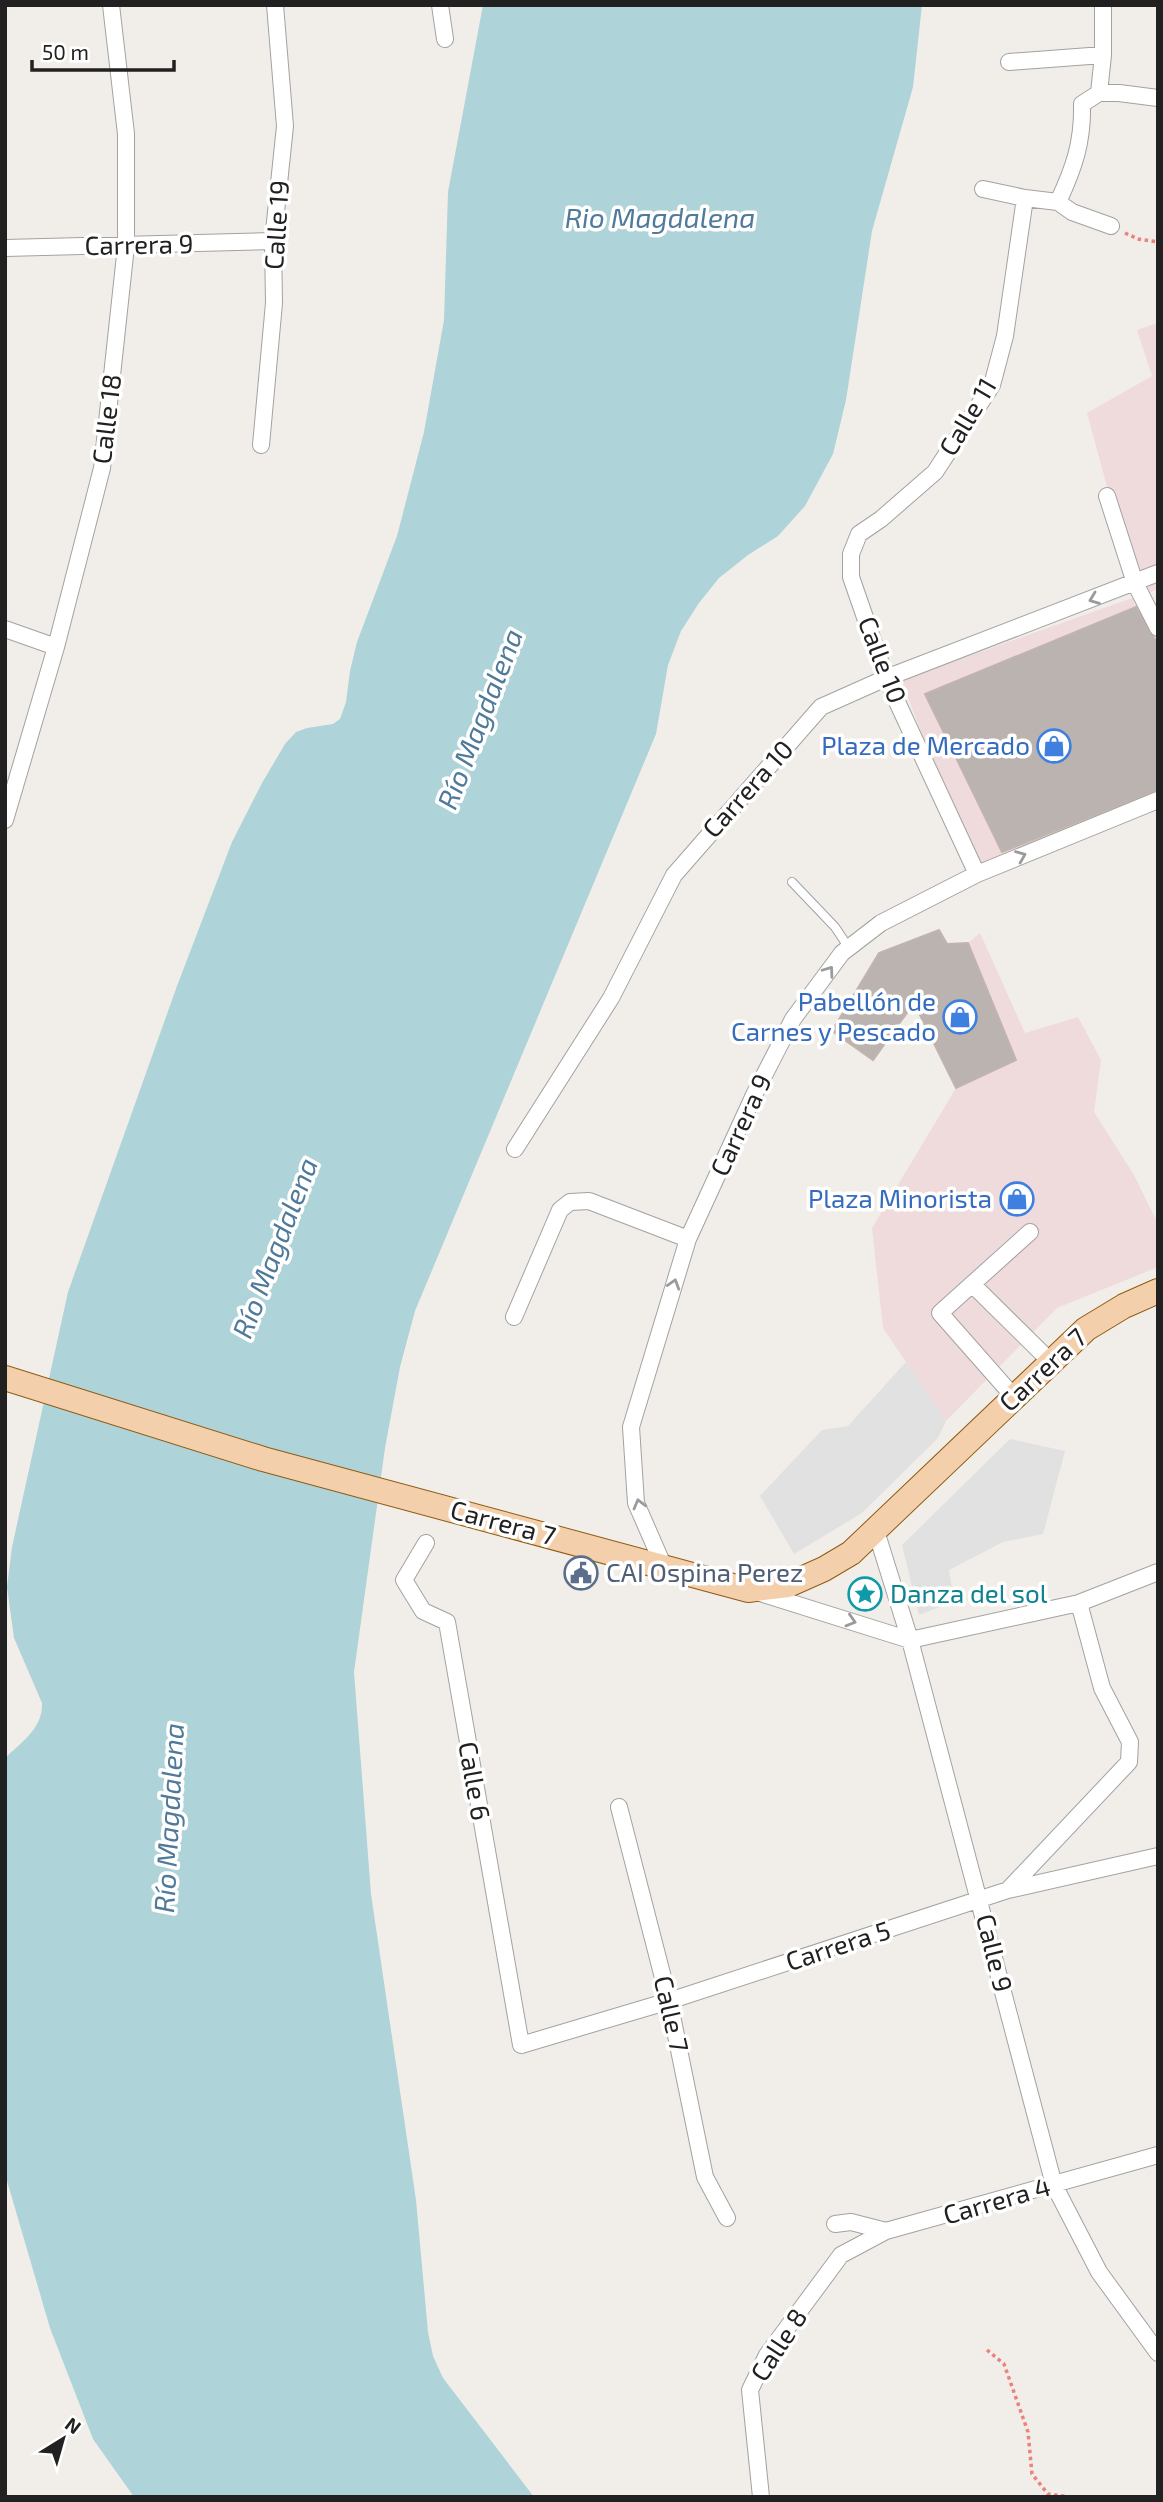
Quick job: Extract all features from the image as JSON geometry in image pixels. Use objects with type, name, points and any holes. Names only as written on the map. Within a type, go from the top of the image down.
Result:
[{"type":"main road","name":"Carrera 7","points":[[5,1378],[263,1459],[748,1590],[788,1585],[851,1553],[1086,1329],[1124,1306],[1158,1291]]},
{"type":"street","name":"Calle 18","points":[[5,820],[56,647],[102,468],[126,246],[126,134],[111,5]]},
{"type":"street","name":"Calle 19","points":[[261,445],[274,303],[272,241],[285,126],[275,5]]},
{"type":"street","points":[[440,5],[445,39]]},
{"type":"street","points":[[1099,93],[1103,55],[1103,5]]},
{"type":"street","points":[[1009,62],[1103,55]]},
{"type":"street","points":[[1058,202],[1077,159],[1082,104],[1099,93],[1158,98]]},
{"type":"street","points":[[983,189],[1058,202],[1072,212],[1111,226]]},
{"type":"street","name":"Calle 11","points":[[859,598],[851,577],[851,554],[859,534],[881,519],[935,472],[992,385],[1005,337],[1025,198]]},
{"type":"street","name":"Carrera 9","points":[[5,248],[272,241]]},
{"type":"street","points":[[1107,496],[1135,583],[1158,628]]},
{"type":"street","name":"Carrera 10","points":[[515,1149],[611,998],[674,875],[821,707],[886,678],[1158,573]]},
{"type":"street","name":"Calle 10","points":[[859,598],[886,678],[977,874]]},
{"type":"street","points":[[5,629],[56,647]]},
{"type":"street","name":"Carrera 9","points":[[664,1567],[636,1503],[631,1427],[688,1239],[754,1095],[793,1019],[842,953],[881,923],[977,874],[1158,800]]},
{"type":"street","points":[[514,1317],[560,1210],[570,1202],[589,1201],[688,1239]]},
{"type":"street","points":[[1014,1397],[940,1313],[1030,1231]]},
{"type":"street","points":[[972,1284],[1051,1362]]},
{"type":"street","name":"Calle 9","points":[[876,1531],[910,1640],[1054,2185],[1099,2272],[1158,2353]]},
{"type":"street","name":"Calle 6","points":[[426,1543],[404,1580],[423,1611],[447,1622],[521,2045]]},
{"type":"street","points":[[748,1590],[910,1640],[1079,1602],[1158,1572]]},
{"type":"street","name":"Calle 9","points":[[1008,1889],[1129,1762],[1130,1742],[1102,1688],[1079,1602]]},
{"type":"street","name":"Calle 7","points":[[619,1808],[669,2001],[705,2176],[727,2218]]},
{"type":"street","name":"Carrera 5","points":[[521,2045],[669,2001],[1008,1889],[1158,1856]]},
{"type":"street","name":"Carrera 4","points":[[835,2224],[851,2222],[886,2231],[1158,2155]]},
{"type":"street","name":"Calle 8","points":[[761,2497],[750,2390],[767,2355],[841,2255],[886,2231]]},
{"type":"lane","points":[[792,882],[835,927],[849,948]]},
{"type":"path","points":[[1111,226],[1138,239],[1158,242]]},
{"type":"path","points":[[986,2350],[1004,2364],[1028,2432],[1032,2474],[1048,2494],[1069,2497]]},
{"type":"shaded area","name":"Plaza de Mercado","points":[[1158,323],[1158,588],[1150,593],[1158,611],[1158,805],[977,874],[901,680],[1149,592],[1109,494],[1087,413],[1152,376],[1137,330]]},
{"type":"shaded area","name":"Plaza Minorista","points":[[980,933],[1025,1033],[1078,1017],[1101,1060],[1094,1112],[1134,1175],[1158,1224],[1158,1267],[1057,1308],[946,1421],[883,1328],[872,1228],[956,1088],[1016,1060],[968,943]]},
{"type":"shaded area","points":[[906,1362],[946,1421],[938,1438],[862,1513],[794,1554],[760,1496],[822,1430],[848,1426]]},
{"type":"shaded area","points":[[1010,1439],[1065,1451],[1043,1534],[1003,1542],[949,1570],[954,1601],[919,1615],[902,1545]]},
{"type":"water","name":"Rio Magdalena","points":[[483,5],[922,5],[913,87],[872,231],[846,400],[833,454],[805,506],[778,536],[719,578],[681,631],[668,665],[656,734],[415,1311],[400,1367],[385,1448],[354,1672],[371,1894],[416,2200],[428,2332],[433,2356],[443,2378],[534,2497],[134,2497],[93,2439],[50,2328],[5,2174],[5,1758],[35,1727],[42,1703],[14,1638],[7,1587],[12,1547],[68,1292],[177,986],[232,842],[285,744],[296,732],[333,724],[340,719],[346,702],[357,642],[397,536],[424,432],[444,320],[448,192]]},
{"type":"building","name":"Plaza de Mercado","points":[[1136,607],[1158,645],[1158,790],[1002,852],[925,694]]},
{"type":"building","name":"Pabellón de Carnes y Pescado","points":[[939,930],[947,944],[968,943],[1016,1060],[956,1088],[914,1003],[873,1060],[832,1031],[879,953]]},
{"type":"place","name":"Plaza de Mercado","points":[[1054,746]]},
{"type":"place","name":"Pabellón de Carnes y Pescado","points":[[960,1017]]},
{"type":"place","name":"Plaza Minorista","points":[[1017,1199]]},
{"type":"place","name":"CAI Ospina Perez","points":[[581,1573]]},
{"type":"place","name":"Danza del sol","points":[[865,1594]]},
{"type":"water label","name":"Río Magdalena","points":[[480,719]]},
{"type":"water label","name":"Río Magdalena","points":[[275,1248]]},
{"type":"water label","name":"Río Magdalena","points":[[169,1818]]}]
